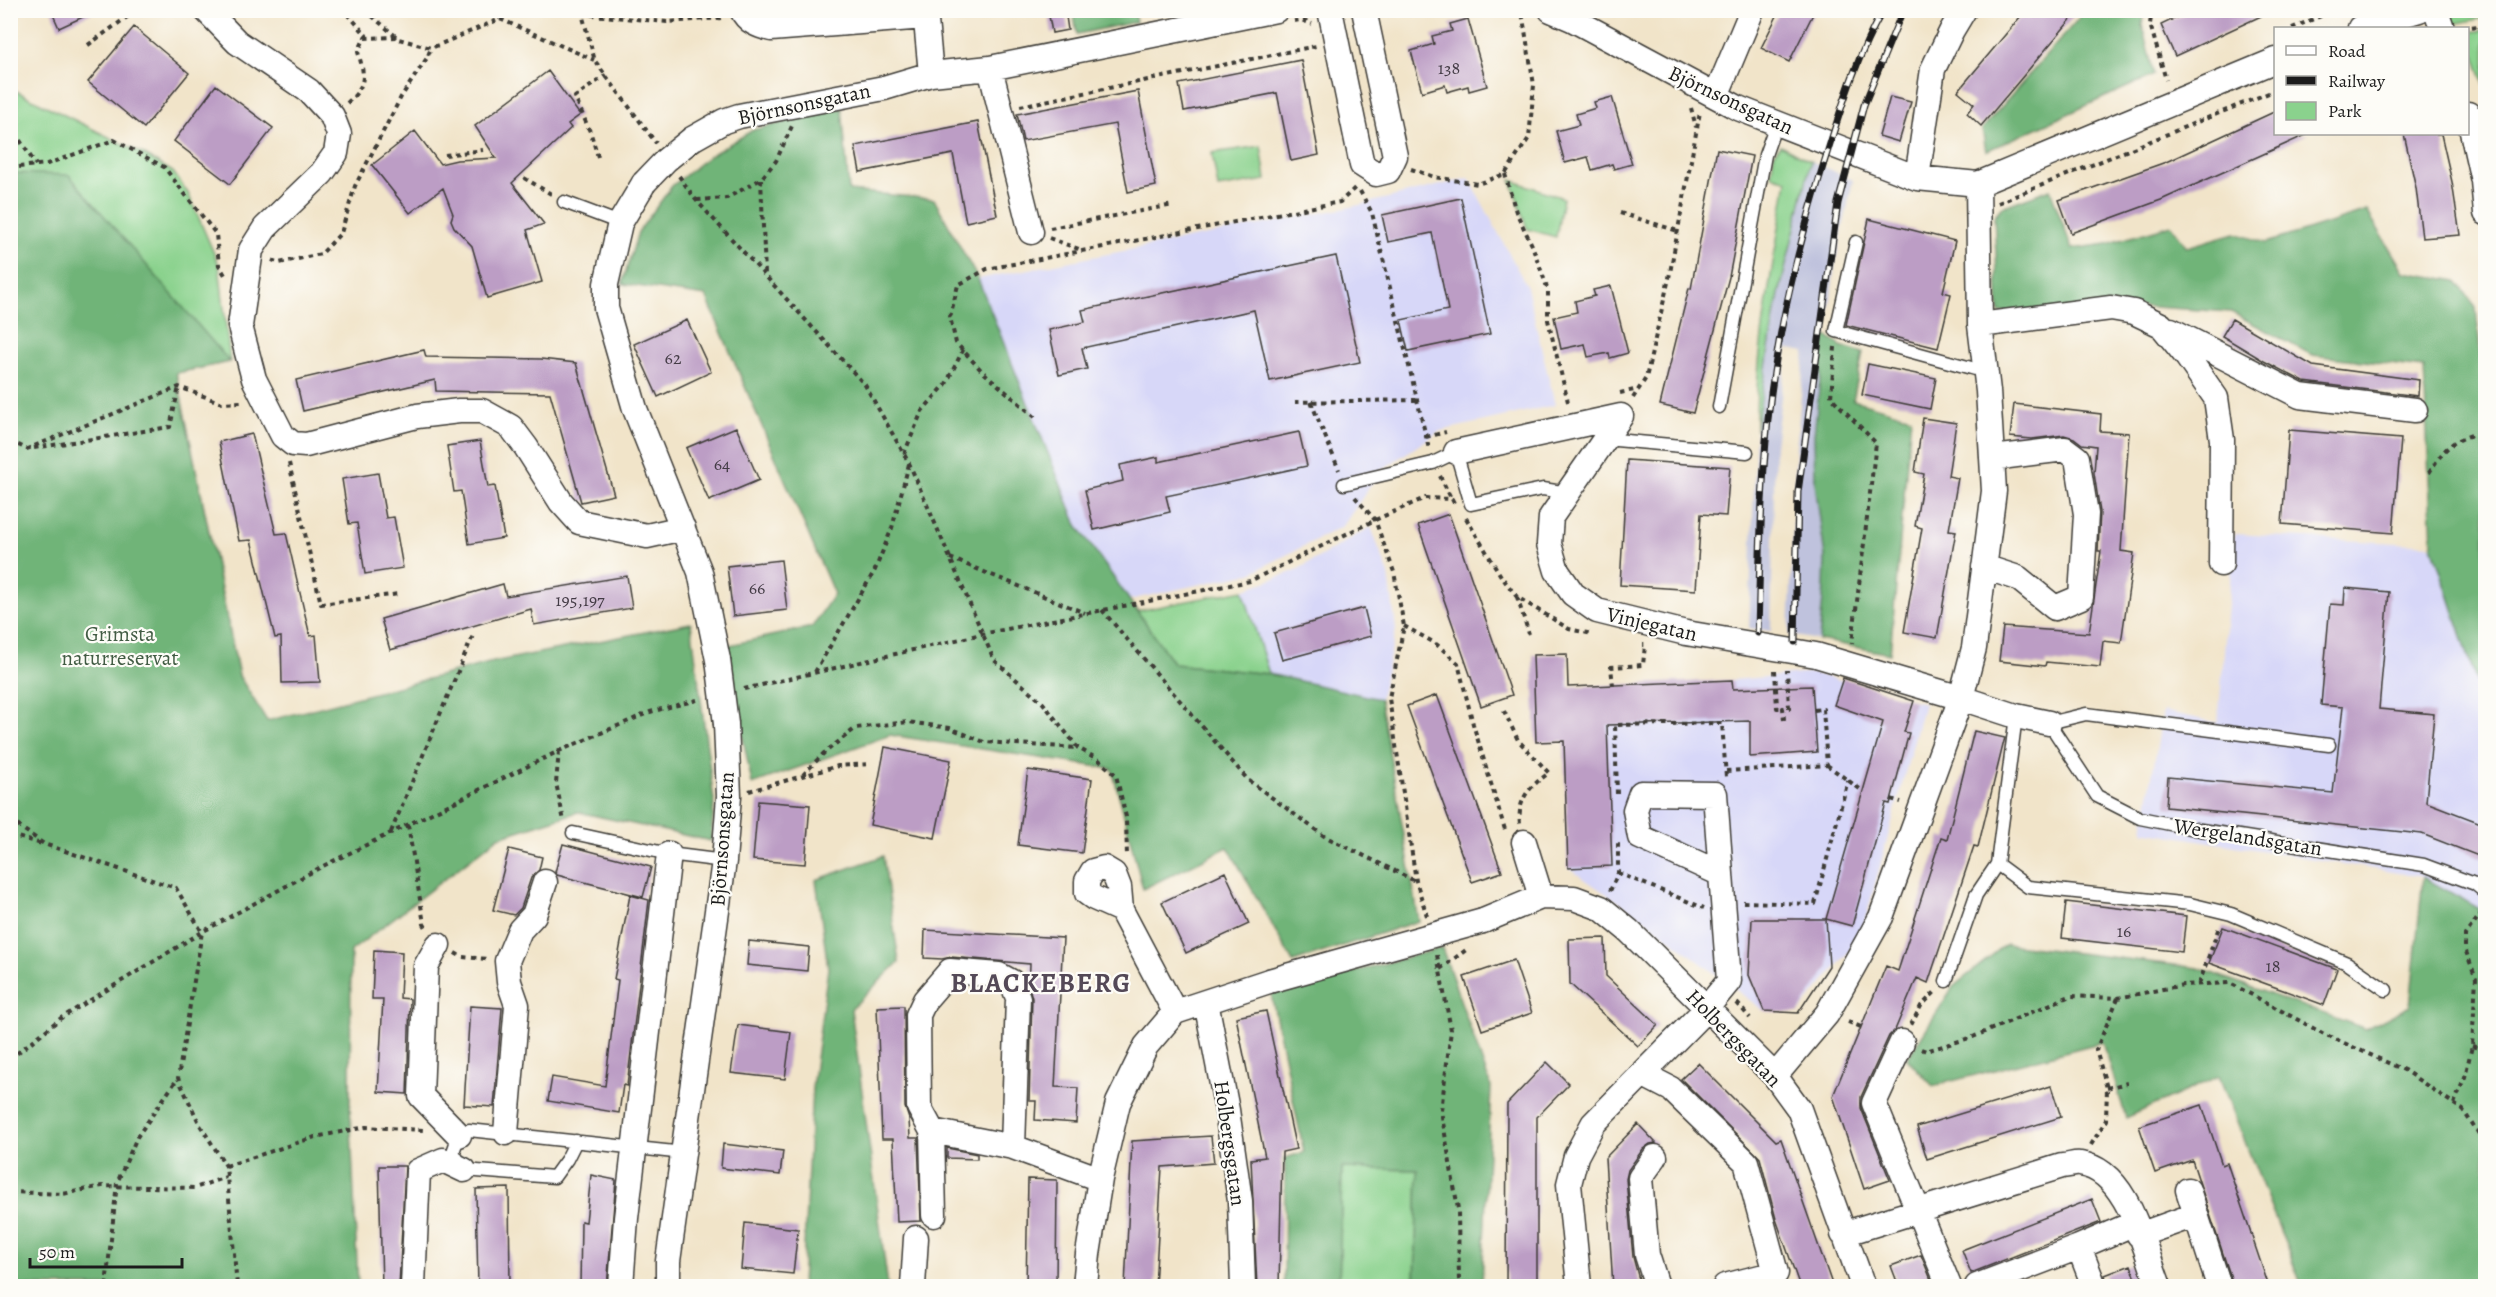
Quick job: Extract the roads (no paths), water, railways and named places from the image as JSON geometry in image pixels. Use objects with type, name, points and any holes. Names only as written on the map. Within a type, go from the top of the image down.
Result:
[{"type":"street","points":[[206,10],[237,42],[309,91],[332,116],[339,134],[336,153],[322,173],[265,228],[251,250],[240,326],[254,379],[283,436],[293,444],[306,445],[417,416],[482,411],[511,427],[561,502],[579,522],[647,536],[683,528]]},
{"type":"street","name":"Björnsonsgatan","points":[[668,1287],[668,1261],[724,861],[729,796],[726,724],[718,660],[700,572],[635,409],[606,308],[606,284],[620,223],[644,183],[666,160],[692,139],[739,116],[884,88],[931,74],[990,68],[1275,10]]},
{"type":"street","points":[[1330,10],[1362,165],[1376,174],[1388,171],[1395,156],[1364,10]]},
{"type":"street","name":"Björnsonsgatan","points":[[1551,10],[1572,19],[1704,98],[1917,178],[1978,184],[2274,61]]},
{"type":"street","points":[[1704,98],[1752,10]]},
{"type":"street","points":[[1917,178],[1934,69],[1964,10]]},
{"type":"street","points":[[2363,27],[2419,10]]},
{"type":"street","points":[[2436,10],[2442,27]]},
{"type":"street","points":[[737,14],[756,25],[771,29],[925,14],[931,74]]},
{"type":"street","points":[[990,68],[1031,231]]},
{"type":"street","points":[[2469,118],[2483,181],[2486,213]]},
{"type":"street","points":[[1774,1076],[1827,1014],[1881,917],[1961,698],[1974,648],[1994,491],[1986,372],[1980,325],[1978,184]]},
{"type":"street","points":[[1980,325],[2111,308],[2134,312],[2300,396],[2415,410]]},
{"type":"street","points":[[2161,325],[2216,398],[2222,440],[2221,564]]},
{"type":"street","name":"Vinjegatan","points":[[1455,452],[1621,416],[1551,517],[1549,544],[1557,571],[1573,594],[1597,611],[1686,633],[1816,655],[1961,698]]},
{"type":"street","points":[[1984,567],[2018,578],[2055,609],[2081,597],[2086,513],[2077,458],[2065,449],[1993,458]]},
{"type":"street","points":[[1961,698],[2016,716],[2049,723]]},
{"type":"street","points":[[1524,842],[1541,897]]},
{"type":"street","points":[[621,1287],[634,1147],[669,854]]},
{"type":"street","points":[[1085,1287],[1100,1179],[1118,1103],[1146,1046],[1175,1012],[1120,910],[1119,886],[1114,874]]},
{"type":"street","points":[[1579,1287],[1569,1184],[1576,1156],[1593,1124],[1706,1009],[1729,981],[1730,909],[1721,874]]},
{"type":"street","points":[[506,1133],[517,1005],[509,982],[507,961],[520,930],[534,915],[546,882]]},
{"type":"street","name":"Holbergsgatan","points":[[1175,1012],[1269,981],[1483,921],[1541,897],[1574,898],[1601,908],[1629,931],[1774,1076],[1799,1109],[1863,1287]]},
{"type":"street","points":[[438,945],[426,966],[421,1096],[459,1135]]},
{"type":"street","points":[[934,1215],[933,1131],[919,1107],[918,1015],[925,1000],[950,971],[999,975],[1012,982],[1018,998],[1013,1147]]},
{"type":"street","name":"Holbergsgatan","points":[[1206,1002],[1227,1110],[1240,1201],[1243,1287]]},
{"type":"street","points":[[1902,1042],[1874,1103],[1949,1287]]},
{"type":"street","points":[[1642,1074],[1671,1089],[1746,1162],[1776,1273],[1725,1287]]},
{"type":"street","points":[[933,1131],[1013,1147],[1100,1179]]},
{"type":"street","points":[[1655,1157],[1640,1178],[1647,1255],[1657,1287]]},
{"type":"street","points":[[413,1287],[418,1171],[443,1160],[464,1170]]},
{"type":"street","points":[[1843,1234],[2062,1166],[2080,1164],[2102,1172],[2125,1196],[2158,1287]]},
{"type":"street","points":[[2188,1190],[2218,1287]]},
{"type":"street","points":[[1977,1287],[2079,1247],[2137,1229],[2195,1215]]},
{"type":"street","points":[[913,1287],[916,1238]]},
{"type":"street","points":[[2079,1247],[2094,1287]]},
{"type":"lane","points":[[1719,408],[1765,155],[1776,124]]},
{"type":"lane","points":[[564,202],[620,223]]},
{"type":"lane","points":[[1856,242],[1836,331],[1986,372]]},
{"type":"lane","points":[[1605,439],[1747,452]]},
{"type":"lane","points":[[1344,484],[1433,463],[1455,452],[1471,504],[1544,489],[1568,493]]},
{"type":"lane","points":[[2049,723],[2086,714],[2329,745]]},
{"type":"lane","points":[[1946,981],[1976,895],[1997,864],[2016,716]]},
{"type":"lane","name":"Wergelandsgatan","points":[[2049,723],[2097,796],[2140,818],[2195,830],[2424,865],[2475,884],[2486,893]]},
{"type":"lane","points":[[573,833],[669,854],[724,861]]},
{"type":"lane","points":[[1997,864],[2028,887],[2190,904],[2224,912],[2347,963],[2385,990]]},
{"type":"lane","points":[[576,1141],[554,1177],[464,1170],[453,1152],[459,1135],[469,1130],[506,1133],[684,1153]]},
{"type":"railway","points":[[1758,633],[1765,453],[1771,393],[1787,300],[1819,180],[1845,96],[1883,10]]},
{"type":"railway","points":[[1795,642],[1798,492],[1838,203],[1864,105],[1903,10]]},
{"type":"district","name":"BLACKEBERG","points":[[1041,983]]},
{"type":"park label","name":"Grimsta naturreservat","points":[[120,646]]}]
